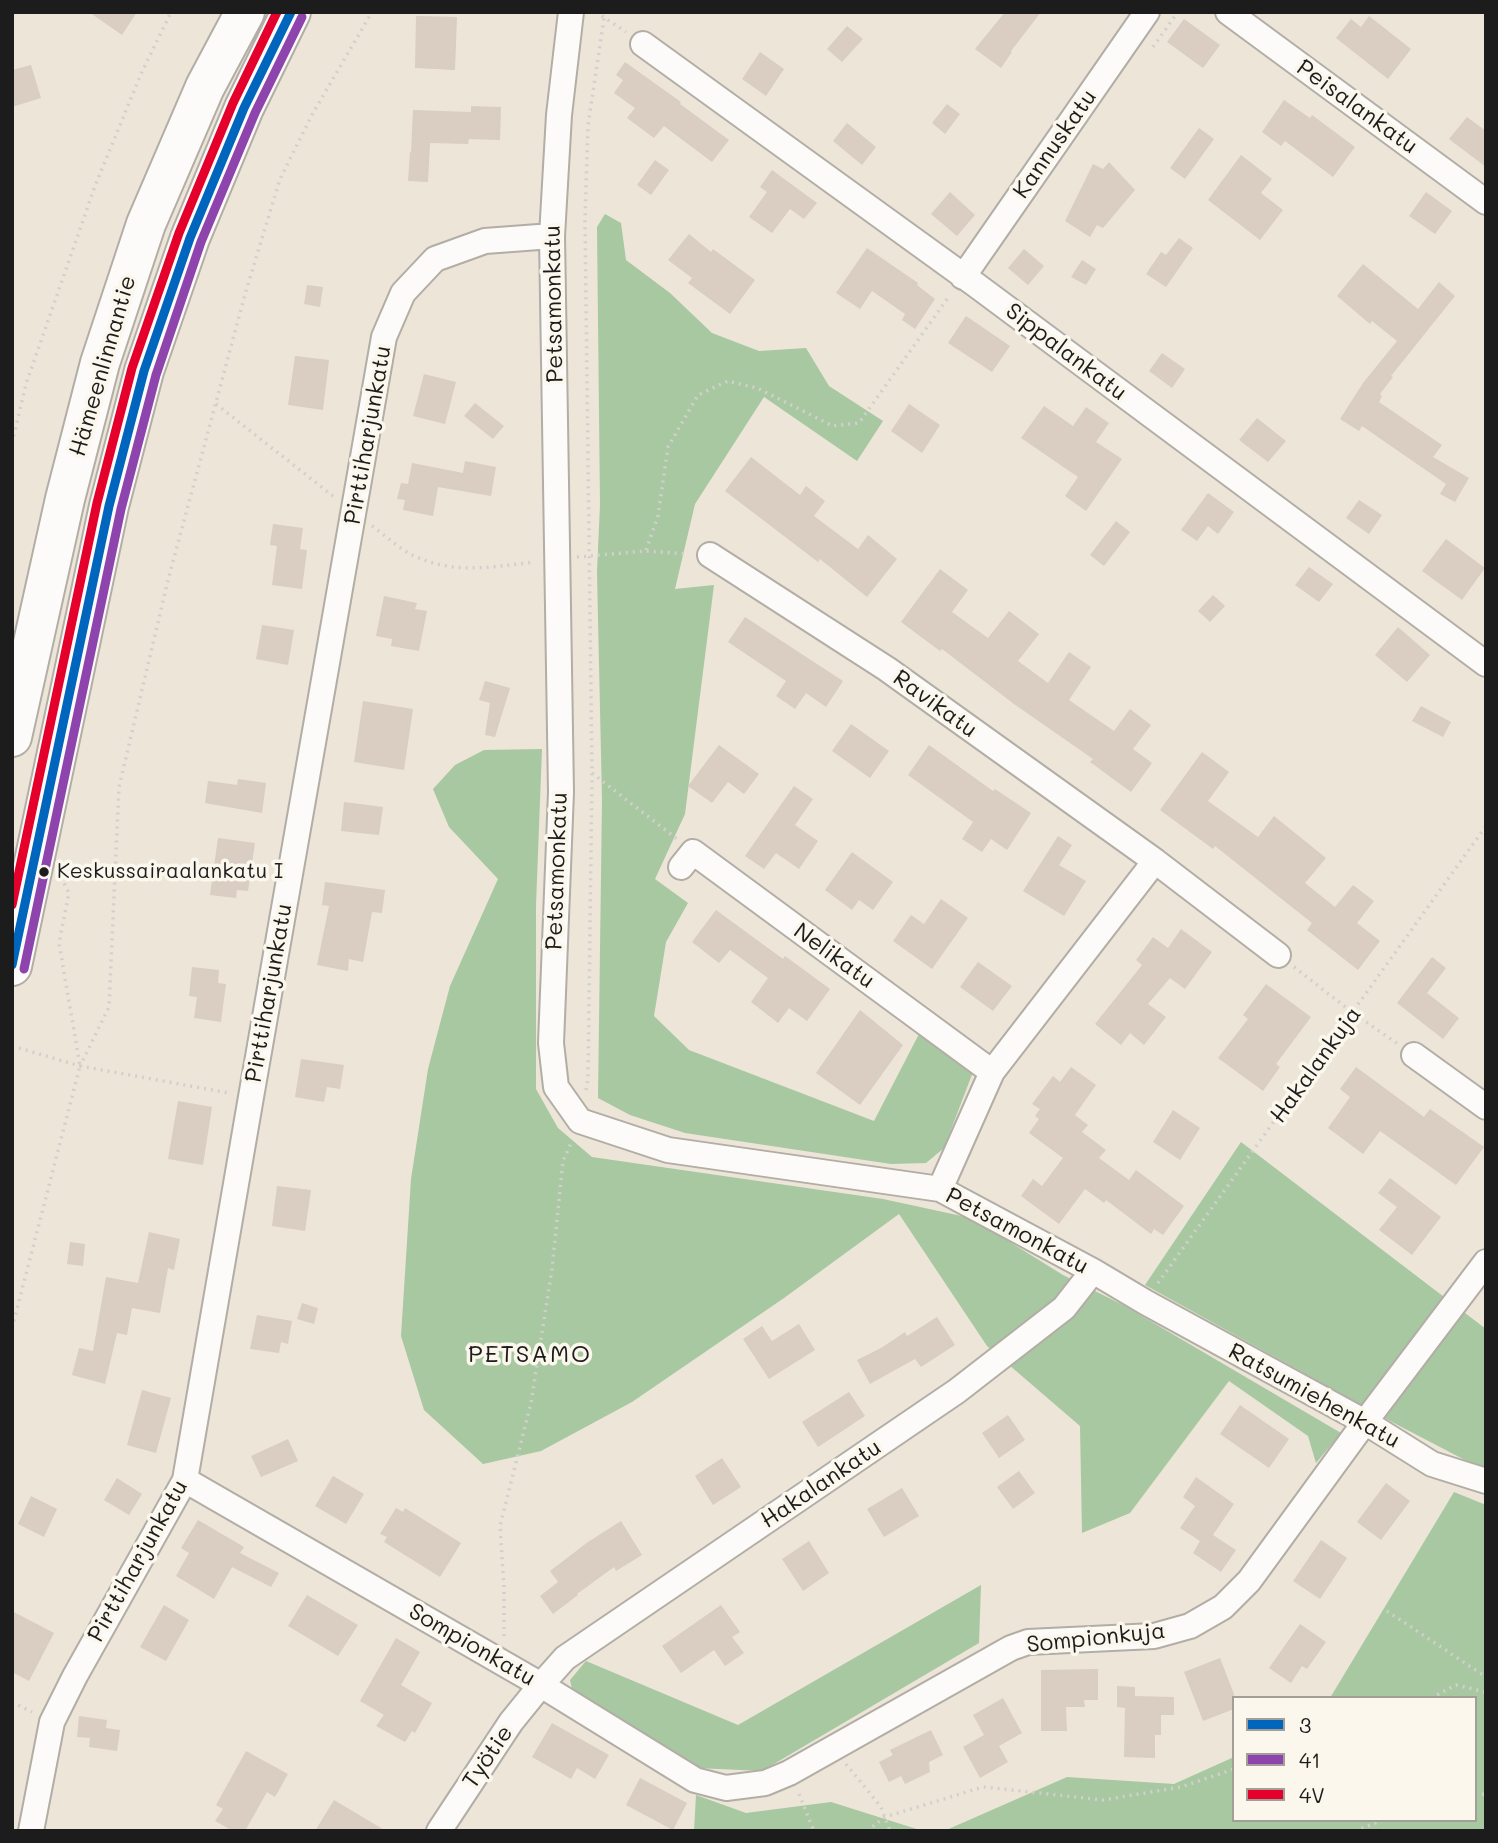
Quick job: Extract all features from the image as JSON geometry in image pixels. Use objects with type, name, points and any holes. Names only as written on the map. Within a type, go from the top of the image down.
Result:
[{"type":"main road","name":"Hämeenlinnantie","points":[[12,737],[65,499],[100,363],[146,224],[205,86],[245,12]]},
{"type":"main road","name":"Hämeenlinnantie","points":[[12,966],[109,506],[144,371],[190,238],[244,108],[291,12]]},
{"type":"street","name":"Petsamonkatu","points":[[571,12],[559,115],[552,236],[561,792],[551,1043],[556,1087],[580,1121],[668,1150],[940,1189],[1145,1302]]},
{"type":"street","name":"Kannuskatu","points":[[963,276],[1147,12]]},
{"type":"street","name":"Peisalankatu","points":[[1228,12],[1486,202]]},
{"type":"street","name":"Sippalankatu","points":[[643,44],[963,276],[1486,664]]},
{"type":"street","name":"Pirttiharjunkatu","points":[[31,1831],[52,1722],[185,1479],[384,337],[402,293],[435,259],[485,241],[552,236]]},
{"type":"street","name":"Ravikatu","points":[[710,555],[887,669],[1156,861],[1278,954]]},
{"type":"street","name":"Nelikatu","points":[[687,859],[992,1072]]},
{"type":"street","points":[[940,1189],[992,1072],[1156,861]]},
{"type":"street","points":[[1414,1055],[1486,1107]]},
{"type":"street","name":"Sompionkuja","points":[[765,1783],[833,1749],[1011,1648],[1028,1642],[1154,1636],[1190,1626],[1223,1607],[1249,1581],[1486,1262]]},
{"type":"street","name":"Hakalankatu","points":[[541,1685],[565,1658],[957,1391],[1064,1308],[1093,1271]]},
{"type":"street","name":"Ratsumiehenkatu","points":[[1145,1302],[1365,1422],[1432,1464],[1486,1481]]},
{"type":"street","name":"Sompionkatu","points":[[185,1479],[541,1685],[695,1780],[726,1788],[765,1783]]},
{"type":"street","name":"Työtie","points":[[439,1831],[511,1722],[541,1685]]},
{"type":"path","points":[[12,443],[26,384],[95,186],[141,74],[171,12]]},
{"type":"path","points":[[12,1328],[80,1066],[109,1007],[118,787],[168,580],[246,291],[280,179],[313,113],[372,12]]},
{"type":"path","points":[[596,12],[604,14],[643,44]]},
{"type":"path","points":[[503,1663],[504,1588],[500,1526],[531,1403],[552,1269],[563,1161],[580,1121],[587,1079],[592,773],[585,206],[588,125],[604,14]]},
{"type":"path","points":[[645,551],[658,516],[668,447],[698,395],[728,381],[757,388],[833,426],[859,423],[963,276]]},
{"type":"path","points":[[588,556],[645,551],[710,555]]},
{"type":"path","points":[[592,773],[687,859]]},
{"type":"path","name":"Hakalankuja","points":[[1145,1302],[1486,826]]},
{"type":"path","points":[[60,876],[69,893],[59,943],[80,1066]]},
{"type":"path","points":[[1278,954],[1353,1013],[1414,1055]]},
{"type":"path","points":[[19,1048],[80,1066],[251,1097]]},
{"type":"path","points":[[1387,1611],[1486,1677]]},
{"type":"path","points":[[1435,1696],[1456,1685],[1486,1692]]},
{"type":"path","points":[[833,1749],[881,1807],[890,1831]]},
{"type":"path","points":[[867,1831],[885,1818],[983,1787],[1104,1800],[1181,1787],[1232,1770]]},
{"type":"path","points":[[789,1773],[814,1831]]},
{"type":"path","points":[[1355,1831],[1378,1822]]},
{"type":"green space","points":[[605,214],[621,223],[626,260],[670,293],[712,333],[759,351],[806,348],[829,386],[883,421],[857,461],[764,397],[695,504],[675,589],[714,585],[685,814],[655,879],[688,903],[666,942],[654,1016],[689,1050],[874,1121],[919,1034],[973,1072],[944,1148],[926,1163],[891,1164],[685,1133],[630,1115],[598,1098],[602,800],[597,572],[600,505],[597,227]]},
{"type":"green space","points":[[542,749],[536,905],[536,1089],[558,1128],[592,1157],[883,1199],[971,1218],[1063,1275],[1123,1305],[1341,1433],[1316,1463],[1308,1436],[1229,1381],[1130,1513],[1082,1533],[1080,1426],[987,1346],[899,1214],[784,1298],[632,1402],[541,1451],[483,1464],[424,1410],[401,1336],[411,1179],[428,1069],[450,986],[498,879],[449,827],[433,789],[455,765],[484,750]]},
{"type":"green space","points":[[1241,1142],[1486,1329],[1486,1471],[1145,1285]]},
{"type":"green space","points":[[1454,1492],[1486,1505],[1486,1831],[944,1831],[1067,1777],[1174,1784],[1232,1758],[1232,1822],[1477,1822],[1477,1696],[1331,1696]]},
{"type":"green space","points":[[981,1585],[979,1643],[762,1771],[697,1768],[573,1693],[570,1680],[586,1661],[738,1725]]},
{"type":"green space","points":[[696,1795],[746,1813],[831,1802],[923,1831],[694,1831]]},
{"type":"building","points":[[89,12],[137,12],[122,35]]},
{"type":"building","points":[[1005,12],[1041,12],[1001,68],[975,49]]},
{"type":"building","points":[[416,16],[457,17],[455,70],[415,68]]},
{"type":"building","points":[[1369,16],[1411,49],[1388,79],[1336,38],[1351,19],[1361,27]]},
{"type":"building","points":[[1184,19],[1220,45],[1203,68],[1167,42]]},
{"type":"building","points":[[847,26],[863,39],[842,62],[827,49]]},
{"type":"building","points":[[760,52],[784,69],[766,96],[742,79]]},
{"type":"building","points":[[625,62],[729,140],[712,162],[664,126],[654,138],[627,118],[635,108],[614,93],[623,80],[616,75]]},
{"type":"building","points":[[31,65],[41,98],[12,107],[12,70]]},
{"type":"building","points":[[1284,100],[1310,118],[1312,115],[1355,147],[1333,177],[1285,141],[1281,146],[1262,132]]},
{"type":"building","points":[[947,104],[960,114],[945,134],[932,123]]},
{"type":"building","points":[[471,106],[501,107],[500,140],[469,139],[468,144],[430,143],[428,182],[408,181],[413,110],[471,112]]},
{"type":"building","points":[[1467,117],[1486,131],[1486,167],[1449,139]]},
{"type":"building","points":[[847,123],[876,147],[862,165],[833,141]]},
{"type":"building","points":[[1199,128],[1214,139],[1185,179],[1170,168]]},
{"type":"building","points":[[1241,155],[1272,179],[1261,193],[1283,210],[1260,240],[1208,200]]},
{"type":"building","points":[[655,160],[669,170],[651,195],[637,185]]},
{"type":"building","points":[[1109,162],[1135,190],[1103,228],[1097,225],[1090,237],[1065,221],[1093,164],[1103,169]]},
{"type":"building","points":[[772,170],[817,203],[804,219],[790,209],[772,233],[749,217],[767,192],[760,187]]},
{"type":"building","points":[[950,192],[975,215],[957,236],[931,214]]},
{"type":"building","points":[[1426,192],[1452,211],[1435,234],[1409,216]]},
{"type":"building","points":[[689,234],[711,252],[713,249],[755,280],[730,314],[688,283],[692,278],[668,260]]},
{"type":"building","points":[[1179,238],[1193,248],[1166,287],[1146,274],[1161,252],[1166,255]]},
{"type":"building","points":[[867,248],[918,283],[917,285],[935,299],[915,329],[902,320],[905,314],[872,291],[860,309],[836,293]]},
{"type":"building","points":[[1024,249],[1044,266],[1028,285],[1008,268]]},
{"type":"building","points":[[1082,260],[1096,269],[1086,285],[1071,277]]},
{"type":"building","points":[[1363,264],[1418,309],[1439,282],[1455,296],[1391,376],[1393,377],[1380,394],[1382,396],[1379,402],[1442,445],[1433,457],[1469,478],[1455,502],[1440,494],[1446,484],[1362,426],[1359,431],[1340,419],[1363,383],[1397,341],[1372,321],[1370,324],[1337,296]]},
{"type":"building","points":[[307,285],[323,287],[320,307],[304,304]]},
{"type":"building","points":[[966,316],[1010,346],[992,372],[948,343]]},
{"type":"building","points":[[1162,353],[1185,369],[1172,388],[1149,371]]},
{"type":"building","points":[[295,356],[329,360],[323,410],[288,405]]},
{"type":"building","points":[[424,374],[456,382],[445,424],[413,416]]},
{"type":"building","points":[[475,403],[504,426],[493,439],[464,416]]},
{"type":"building","points":[[909,404],[940,425],[922,453],[891,431]]},
{"type":"building","points":[[1044,406],[1073,426],[1086,407],[1109,423],[1096,442],[1122,459],[1086,511],[1065,496],[1078,477],[1021,438]]},
{"type":"building","points":[[1257,418],[1286,441],[1268,462],[1239,440]]},
{"type":"building","points":[[751,457],[800,495],[806,486],[825,501],[814,516],[858,549],[868,535],[897,559],[867,597],[820,559],[818,562],[725,491]]},
{"type":"building","points":[[465,461],[496,467],[491,496],[438,487],[433,516],[403,510],[405,500],[397,499],[401,483],[408,484],[412,463],[463,473]]},
{"type":"building","points":[[1208,493],[1234,512],[1218,534],[1208,526],[1197,541],[1181,530]]},
{"type":"building","points":[[1359,500],[1382,515],[1369,534],[1346,518]]},
{"type":"building","points":[[1116,521],[1130,532],[1104,566],[1090,555]]},
{"type":"building","points":[[273,524],[303,528],[300,549],[307,550],[302,589],[272,585],[277,546],[270,545]]},
{"type":"building","points":[[1446,539],[1485,568],[1462,600],[1422,571]]},
{"type":"building","points":[[1309,567],[1333,584],[1319,602],[1295,585]]},
{"type":"building","points":[[940,569],[968,590],[952,612],[988,638],[1009,611],[1039,634],[1018,661],[1048,683],[1069,652],[1091,667],[1069,700],[1114,731],[1130,709],[1151,725],[1133,749],[1152,763],[1131,792],[1090,762],[1093,759],[901,622]]},
{"type":"building","points":[[1213,595],[1225,606],[1210,622],[1198,611]]},
{"type":"building","points":[[384,596],[417,603],[415,609],[427,611],[419,651],[391,646],[392,639],[376,636]]},
{"type":"building","points":[[745,617],[843,681],[826,707],[806,693],[795,709],[776,696],[786,681],[728,642]]},
{"type":"building","points":[[262,625],[294,630],[288,665],[256,659]]},
{"type":"building","points":[[1398,627],[1430,655],[1407,682],[1375,655]]},
{"type":"building","points":[[485,681],[510,688],[495,737],[485,735],[490,703],[479,700]]},
{"type":"building","points":[[363,701],[413,709],[404,770],[354,762]]},
{"type":"building","points":[[1421,706],[1451,722],[1443,737],[1412,721]]},
{"type":"building","points":[[851,724],[889,751],[870,778],[832,751]]},
{"type":"building","points":[[719,745],[759,774],[744,794],[728,782],[712,803],[688,786]]},
{"type":"building","points":[[929,745],[993,791],[995,789],[1031,813],[1007,850],[991,839],[982,852],[962,839],[973,822],[908,775]]},
{"type":"building","points":[[1202,752],[1229,772],[1208,801],[1258,837],[1274,816],[1326,858],[1305,883],[1335,907],[1353,885],[1374,901],[1357,923],[1380,941],[1358,970],[1307,930],[1312,923],[1215,846],[1213,849],[1160,810]]},
{"type":"building","points":[[238,779],[266,783],[262,813],[205,803],[208,781],[237,785]]},
{"type":"building","points":[[794,786],[813,799],[795,825],[818,841],[799,869],[776,853],[764,869],[745,856]]},
{"type":"building","points":[[344,802],[383,807],[379,835],[341,831]]},
{"type":"building","points":[[1058,836],[1072,845],[1059,865],[1086,881],[1064,916],[1023,891]]},
{"type":"building","points":[[218,838],[255,843],[248,891],[237,890],[236,898],[210,895]]},
{"type":"building","points":[[852,852],[893,882],[873,910],[859,900],[852,910],[825,890]]},
{"type":"building","points":[[325,882],[385,890],[382,913],[372,912],[363,962],[349,959],[348,971],[317,965],[329,906],[322,905]]},
{"type":"building","points":[[941,899],[968,918],[932,969],[893,941],[911,915],[924,924]]},
{"type":"building","points":[[716,910],[783,959],[785,956],[830,989],[807,1021],[789,1008],[778,1023],[751,1002],[768,978],[730,950],[719,963],[692,942]]},
{"type":"building","points":[[1181,929],[1212,952],[1185,989],[1170,978],[1148,1004],[1166,1017],[1144,1045],[1130,1033],[1121,1045],[1095,1024],[1142,965],[1136,960],[1153,937],[1168,948]]},
{"type":"building","points":[[1432,957],[1446,968],[1427,993],[1459,1018],[1443,1039],[1397,1003]]},
{"type":"building","points":[[978,962],[1012,986],[993,1011],[960,987]]},
{"type":"building","points":[[192,967],[219,970],[218,983],[226,984],[221,1022],[194,1018],[197,997],[189,996]]},
{"type":"building","points":[[1266,984],[1311,1017],[1276,1064],[1280,1067],[1263,1091],[1218,1058],[1248,1019],[1243,1015]]},
{"type":"building","points":[[860,1010],[903,1045],[860,1105],[816,1073]]},
{"type":"building","points":[[301,1059],[344,1065],[340,1089],[327,1087],[324,1102],[295,1097]]},
{"type":"building","points":[[1071,1067],[1096,1085],[1075,1115],[1088,1125],[1082,1132],[1106,1150],[1099,1158],[1129,1180],[1136,1170],[1184,1206],[1163,1235],[1154,1229],[1151,1234],[1106,1200],[1104,1203],[1085,1189],[1059,1224],[1021,1196],[1033,1179],[1042,1186],[1063,1158],[1029,1133],[1039,1119],[1035,1116],[1040,1109],[1032,1104],[1053,1076],[1060,1082]]},
{"type":"building","points":[[1356,1067],[1424,1117],[1430,1109],[1484,1147],[1456,1185],[1380,1131],[1363,1154],[1328,1128],[1350,1097],[1340,1089]]},
{"type":"building","points":[[178,1101],[212,1107],[203,1165],[168,1159]]},
{"type":"building","points":[[1173,1110],[1200,1128],[1180,1160],[1153,1142]]},
{"type":"building","points":[[1390,1178],[1441,1217],[1412,1255],[1379,1230],[1397,1207],[1378,1193]]},
{"type":"building","points":[[277,1186],[311,1190],[305,1231],[272,1226]]},
{"type":"building","points":[[149,1232],[180,1239],[174,1270],[168,1268],[160,1313],[132,1308],[127,1335],[117,1333],[105,1384],[72,1375],[79,1348],[93,1351],[106,1277],[138,1283]]},
{"type":"building","points":[[70,1242],[85,1244],[83,1266],[67,1264]]},
{"type":"building","points":[[302,1303],[318,1308],[314,1324],[297,1319]]},
{"type":"building","points":[[257,1315],[292,1321],[288,1344],[281,1342],[279,1353],[250,1349]]},
{"type":"building","points":[[937,1317],[955,1345],[921,1367],[915,1359],[870,1384],[857,1360],[905,1332],[907,1336]]},
{"type":"building","points":[[799,1324],[815,1350],[769,1379],[743,1339],[762,1326],[772,1341]]},
{"type":"building","points":[[142,1390],[171,1398],[156,1453],[127,1445]]},
{"type":"building","points":[[849,1392],[865,1416],[818,1447],[802,1422]]},
{"type":"building","points":[[1240,1405],[1289,1439],[1269,1468],[1220,1434]]},
{"type":"building","points":[[1008,1415],[1025,1440],[999,1458],[982,1433]]},
{"type":"building","points":[[288,1439],[298,1461],[261,1477],[251,1456]]},
{"type":"building","points":[[722,1458],[741,1487],[713,1505],[695,1476]]},
{"type":"building","points":[[1019,1471],[1035,1493],[1013,1509],[997,1487]]},
{"type":"building","points":[[333,1476],[364,1494],[346,1524],[315,1506]]},
{"type":"building","points":[[1196,1477],[1234,1504],[1213,1535],[1236,1550],[1221,1572],[1193,1553],[1200,1541],[1180,1528],[1195,1506],[1183,1497]]},
{"type":"building","points":[[117,1478],[142,1494],[129,1515],[104,1500]]},
{"type":"building","points":[[1386,1483],[1410,1501],[1381,1540],[1357,1522]]},
{"type":"building","points":[[902,1488],[919,1516],[884,1537],[867,1509]]},
{"type":"building","points":[[31,1496],[57,1509],[44,1537],[18,1524]]},
{"type":"building","points":[[396,1508],[403,1512],[405,1508],[461,1543],[440,1577],[384,1542],[387,1537],[380,1534]]},
{"type":"building","points":[[198,1520],[244,1547],[240,1553],[279,1573],[271,1587],[232,1567],[214,1599],[176,1576],[189,1553],[181,1548]]},
{"type":"building","points":[[621,1521],[642,1555],[616,1571],[614,1567],[553,1614],[540,1596],[558,1582],[550,1571]]},
{"type":"building","points":[[1321,1540],[1347,1558],[1320,1599],[1293,1581]]},
{"type":"building","points":[[809,1541],[829,1573],[803,1591],[782,1559]]},
{"type":"building","points":[[307,1595],[358,1625],[338,1656],[288,1626]]},
{"type":"building","points":[[164,1605],[189,1620],[166,1661],[140,1647]]},
{"type":"building","points":[[721,1605],[740,1632],[732,1637],[744,1653],[725,1666],[714,1650],[681,1673],[662,1646]]},
{"type":"building","points":[[12,1611],[54,1633],[29,1681],[12,1672]]},
{"type":"building","points":[[1300,1624],[1326,1642],[1307,1669],[1302,1666],[1291,1683],[1269,1668]]},
{"type":"building","points":[[396,1638],[420,1652],[401,1685],[432,1703],[415,1733],[412,1731],[405,1742],[376,1726],[384,1715],[360,1701]]},
{"type":"building","points":[[1220,1658],[1234,1694],[1232,1710],[1203,1721],[1184,1672]]},
{"type":"building","points":[[1098,1669],[1098,1700],[1084,1700],[1085,1707],[1066,1707],[1067,1731],[1041,1731],[1041,1670]]},
{"type":"building","points":[[1117,1686],[1135,1687],[1135,1696],[1174,1697],[1174,1715],[1161,1715],[1161,1735],[1155,1735],[1155,1758],[1124,1757],[1125,1708],[1117,1707]]},
{"type":"building","points":[[1003,1698],[1022,1733],[999,1746],[1008,1762],[980,1778],[963,1747],[984,1735],[973,1715]]},
{"type":"building","points":[[79,1716],[107,1720],[106,1728],[120,1730],[117,1751],[89,1747],[90,1738],[77,1737]]},
{"type":"building","points":[[552,1723],[609,1755],[595,1779],[577,1768],[571,1779],[532,1757]]},
{"type":"building","points":[[931,1730],[943,1755],[929,1762],[930,1772],[905,1784],[901,1776],[889,1782],[879,1762],[893,1755],[890,1750]]},
{"type":"building","points":[[246,1751],[288,1774],[275,1797],[267,1792],[245,1831],[233,1831],[215,1821],[223,1809],[216,1805]]},
{"type":"building","points":[[640,1778],[687,1803],[673,1830],[626,1805]]},
{"type":"building","points":[[334,1800],[386,1831],[315,1831]]},
{"type":"transit line","name":"4V","points":[[12,905],[97,503],[132,368],[179,233],[233,103],[277,12]]},
{"type":"transit line","name":"3","points":[[12,965],[109,506],[144,371],[190,238],[244,108],[291,12]]},
{"type":"transit line","name":"41","points":[[24,969],[121,509],[156,375],[201,242],[255,113],[302,17]]},
{"type":"place","name":"Keskussairaalankatu I","points":[[44,872]]},
{"type":"district","name":"PETSAMO","points":[[530,1355]]}]
